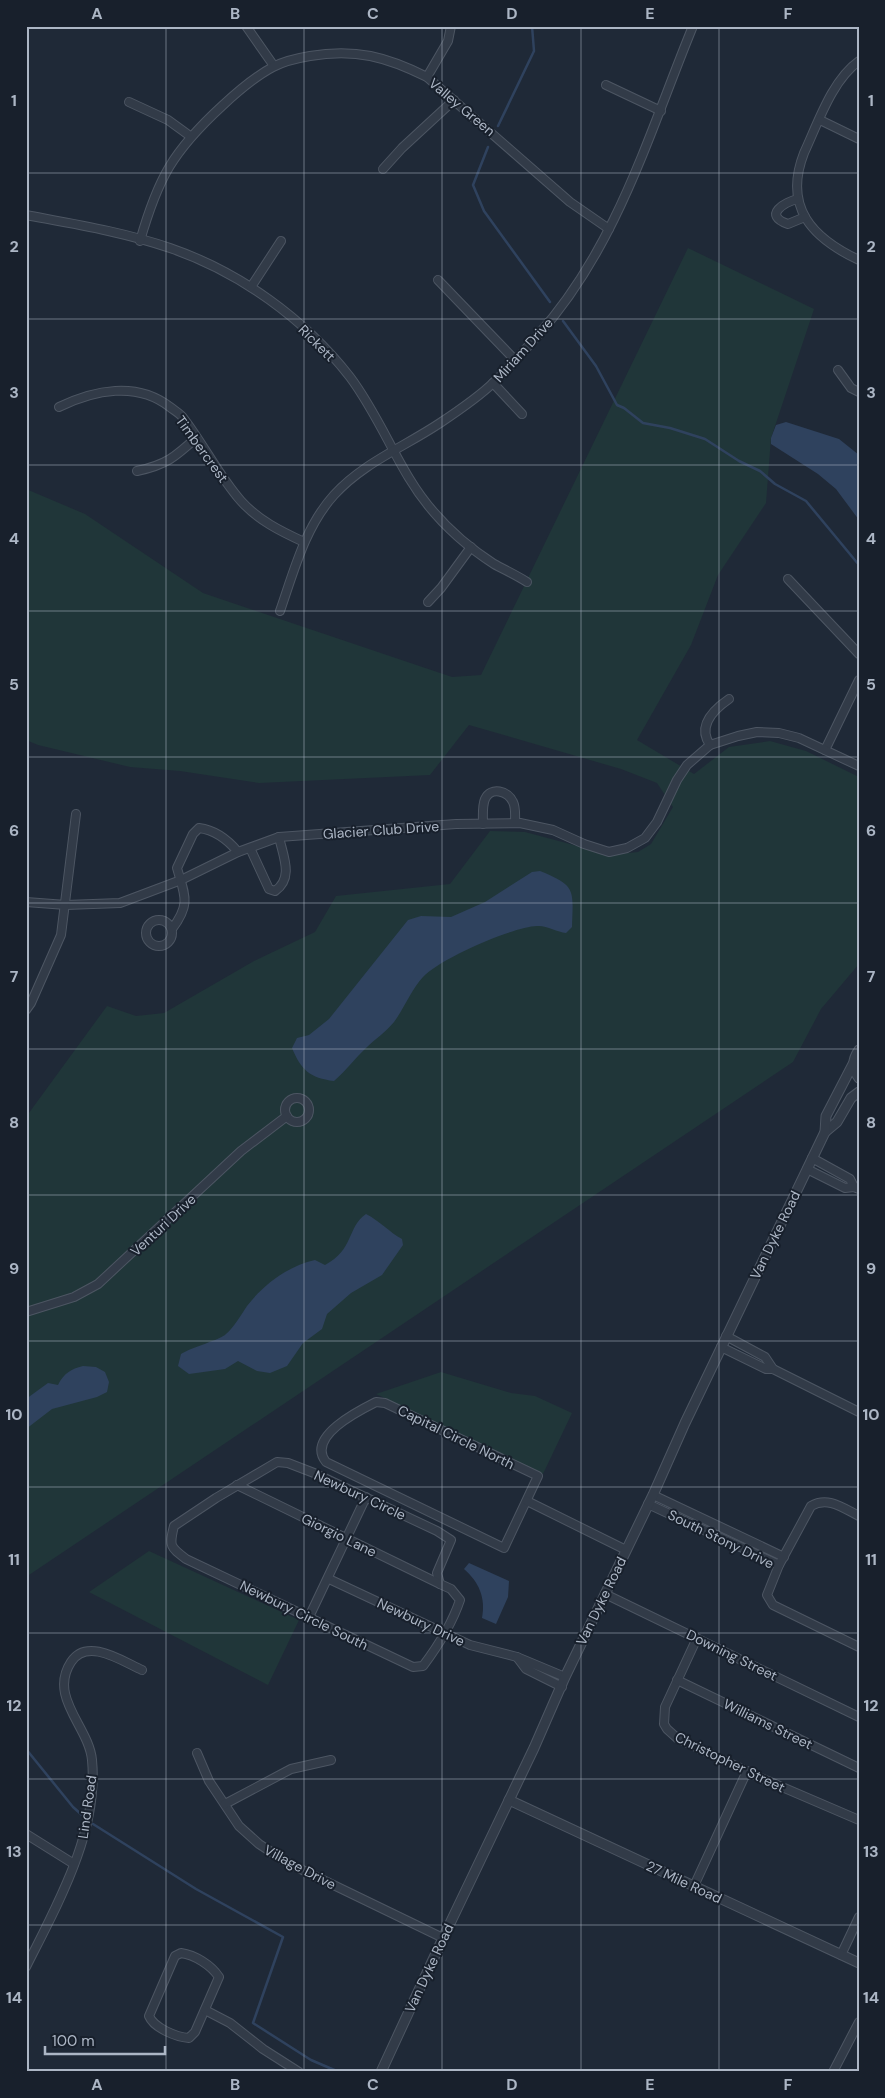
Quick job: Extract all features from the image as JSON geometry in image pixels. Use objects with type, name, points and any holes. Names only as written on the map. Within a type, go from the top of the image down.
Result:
[{"type":"street","points":[[246,26],[274,66]]},
{"type":"street","points":[[427,77],[448,41],[451,26]]},
{"type":"street","name":"Miriam Drive","points":[[280,611],[304,542],[320,514],[334,495],[357,475],[440,423],[493,384],[539,335],[563,304],[594,257],[626,195],[693,26]]},
{"type":"street","name":"Valley Green","points":[[140,241],[150,208],[169,164],[190,136],[245,85],[274,66],[298,58],[320,54],[352,53],[380,57],[427,77],[570,202],[609,230]]},
{"type":"street","points":[[859,61],[841,78],[800,163],[798,183],[798,198],[805,217],[824,240],[840,251],[859,260]]},
{"type":"street","points":[[606,85],[660,111]]},
{"type":"street","points":[[383,169],[402,148],[454,100]]},
{"type":"street","points":[[129,102],[168,120],[190,136]]},
{"type":"street","points":[[820,120],[859,139]]},
{"type":"street","points":[[798,198],[781,205],[778,208],[778,216],[780,220],[788,224],[805,217]]},
{"type":"street","name":"Rickett","points":[[26,215],[102,230],[170,248],[251,287],[287,313],[320,344],[349,377],[374,414],[409,478],[445,524],[471,547],[495,564],[527,582]]},
{"type":"street","points":[[251,287],[281,241]]},
{"type":"street","points":[[438,280],[515,360]]},
{"type":"street","points":[[838,370],[851,388],[859,392]]},
{"type":"street","points":[[493,384],[522,414]]},
{"type":"street","name":"Timbercrest","points":[[59,408],[80,397],[107,390],[135,391],[162,401],[183,418],[241,501],[258,517],[304,542]]},
{"type":"street","points":[[137,471],[158,466],[177,456],[196,438]]},
{"type":"street","points":[[428,602],[441,588],[471,547]]},
{"type":"street","points":[[788,579],[859,654]]},
{"type":"street","points":[[825,750],[859,680]]},
{"type":"street","points":[[710,745],[705,738],[705,728],[715,709],[729,699]]},
{"type":"street","name":"Glacier Club Drive","points":[[26,902],[66,905],[120,903],[181,880],[238,852],[279,837],[515,823],[553,830],[584,844],[609,852],[627,848],[645,838],[658,822],[677,780],[684,770],[710,745],[757,732],[779,733],[799,738],[859,766]]},
{"type":"street","points":[[484,824],[484,802],[487,796],[492,792],[501,791],[509,795],[514,805],[515,823]]},
{"type":"street","points":[[26,1010],[49,964],[61,934],[76,814]]},
{"type":"street","points":[[172,929],[182,916],[186,897],[177,868],[193,834],[199,828],[207,829],[221,836],[238,852]]},
{"type":"street","points":[[250,848],[269,889],[274,891],[281,887],[286,878],[286,869],[279,837]]},
{"type":"street","name":"Van Dyke Road","points":[[382,2072],[604,1594],[825,1132],[826,1116],[859,1050]]},
{"type":"street","points":[[853,1064],[854,1071],[859,1078]]},
{"type":"street","name":"Van Dyke Road","points":[[825,1132],[837,1122],[852,1098],[859,1092]]},
{"type":"street","name":"Venturi Drive","points":[[26,1312],[74,1297],[98,1284],[241,1150],[287,1116]]},
{"type":"street","points":[[812,1158],[850,1178],[856,1188]]},
{"type":"street","points":[[807,1169],[845,1188],[856,1188]]},
{"type":"street","points":[[726,1336],[765,1358],[773,1369]]},
{"type":"street","points":[[721,1347],[766,1369],[773,1369],[859,1412]]},
{"type":"street","name":"Capital Circle North","points":[[459,1526],[326,1462],[322,1457],[320,1449],[324,1439],[332,1430],[376,1402],[385,1402],[538,1476],[527,1502]]},
{"type":"street","name":"Newbury Circle","points":[[174,1526],[277,1462],[288,1463],[366,1497],[437,1531],[451,1540]]},
{"type":"street","name":"Giorgio Lane","points":[[237,1486],[440,1584]]},
{"type":"street","points":[[310,1618],[366,1497]]},
{"type":"street","name":"South Stony Drive","points":[[650,1499],[784,1557]]},
{"type":"street","name":"South Stony Drive","points":[[650,1499],[780,1565],[767,1596],[773,1605],[859,1647]]},
{"type":"street","points":[[780,1565],[810,1506],[819,1501],[828,1501],[859,1516]]},
{"type":"street","points":[[444,1633],[456,1613],[460,1600],[450,1589],[440,1584],[437,1573],[459,1526],[504,1548],[527,1502],[626,1550]]},
{"type":"street","name":"Newbury Circle South","points":[[174,1526],[170,1543],[173,1549],[186,1559],[413,1667],[423,1666],[444,1633]]},
{"type":"street","name":"Newbury Drive","points":[[329,1579],[470,1645],[517,1657],[565,1677]]},
{"type":"street","name":"Downing Street","points":[[604,1594],[859,1716]]},
{"type":"street","name":"Christopher Street","points":[[698,1638],[663,1713],[664,1724],[667,1730],[677,1738],[747,1772],[859,1820]]},
{"type":"street","name":"Lind Road","points":[[26,1967],[85,1837],[92,1782],[92,1760],[87,1738],[70,1711],[64,1685],[66,1672],[70,1662],[78,1653],[92,1650],[106,1653],[142,1670]]},
{"type":"street","name":"Newbury Drive","points":[[517,1657],[526,1669],[562,1687]]},
{"type":"street","name":"Williams Street","points":[[677,1680],[859,1768]]},
{"type":"street","name":"Village Drive","points":[[197,1753],[209,1782],[239,1826],[259,1844],[288,1863],[443,1938]]},
{"type":"street","points":[[225,1804],[291,1769],[332,1760]]},
{"type":"street","points":[[694,1886],[747,1772]]},
{"type":"street","name":"27 Mile Road","points":[[509,1800],[859,1963]]},
{"type":"street","points":[[26,1834],[74,1864]]},
{"type":"street","points":[[841,1955],[859,1917]]},
{"type":"street","points":[[26,1944],[35,1949]]},
{"type":"street","points":[[181,1953],[189,1954],[214,1969],[219,1977],[205,2010],[195,2032],[189,2038],[182,2037],[151,2021],[149,2016],[156,1998],[176,1956],[181,1953]]},
{"type":"street","points":[[205,2010],[230,2022],[263,2049],[299,2072]]},
{"type":"street","points":[[833,2072],[859,2022]]},
{"type":"green space","points":[[688,248],[814,309],[771,438],[766,503],[718,575],[691,645],[637,740],[694,774],[729,747],[770,741],[806,751],[859,777],[859,964],[821,1009],[793,1062],[26,1577],[26,1117],[107,1006],[136,1016],[164,1013],[254,961],[315,932],[336,896],[450,884],[490,831],[525,832],[611,855],[638,852],[651,844],[673,807],[657,783],[621,769],[469,725],[430,775],[259,783],[180,771],[130,767],[38,745],[26,740],[26,489],[85,514],[203,593],[452,677],[481,675]]},
{"type":"green space","points":[[441,1372],[511,1393],[535,1396],[572,1413],[543,1474],[376,1394]]},
{"type":"green space","points":[[149,1551],[299,1620],[268,1685],[89,1592]]},
{"type":"water","points":[[786,422],[839,439],[859,455],[859,520],[836,489],[818,474],[771,444],[771,438],[776,425]]},
{"type":"water","points":[[540,871],[561,881],[570,891],[573,905],[572,927],[566,933],[540,926],[526,928],[494,938],[460,953],[431,970],[423,977],[394,1022],[334,1081],[319,1078],[307,1072],[292,1048],[297,1038],[309,1035],[329,1019],[408,920],[421,916],[451,917],[485,902],[532,872]]},
{"type":"water","points":[[366,1214],[402,1239],[403,1245],[382,1275],[351,1293],[327,1314],[322,1329],[303,1343],[287,1366],[270,1373],[257,1371],[238,1361],[225,1369],[189,1374],[178,1366],[181,1354],[226,1334],[261,1290],[277,1277],[305,1263],[315,1260],[325,1265],[334,1259],[346,1246],[356,1225]]},
{"type":"water","points":[[83,1366],[96,1367],[105,1372],[109,1382],[107,1392],[97,1397],[52,1409],[26,1429],[26,1399],[48,1383],[58,1385],[68,1372]]},
{"type":"water","points":[[469,1563],[509,1581],[508,1597],[496,1624],[482,1618],[483,1604],[480,1591],[474,1579],[464,1569]]},
{"type":"waterway","points":[[498,126],[534,51],[532,26]]},
{"type":"waterway","points":[[488,147],[473,185],[484,211],[550,302]]},
{"type":"waterway","points":[[563,321],[596,366],[617,405],[624,408],[643,423],[670,428],[705,439],[739,461],[760,471],[775,484],[806,501],[859,565]]},
{"type":"waterway","points":[[26,1749],[73,1807],[82,1815]]},
{"type":"waterway","points":[[93,1824],[196,1889],[283,1937],[253,2023],[311,2060],[339,2072]]}]
